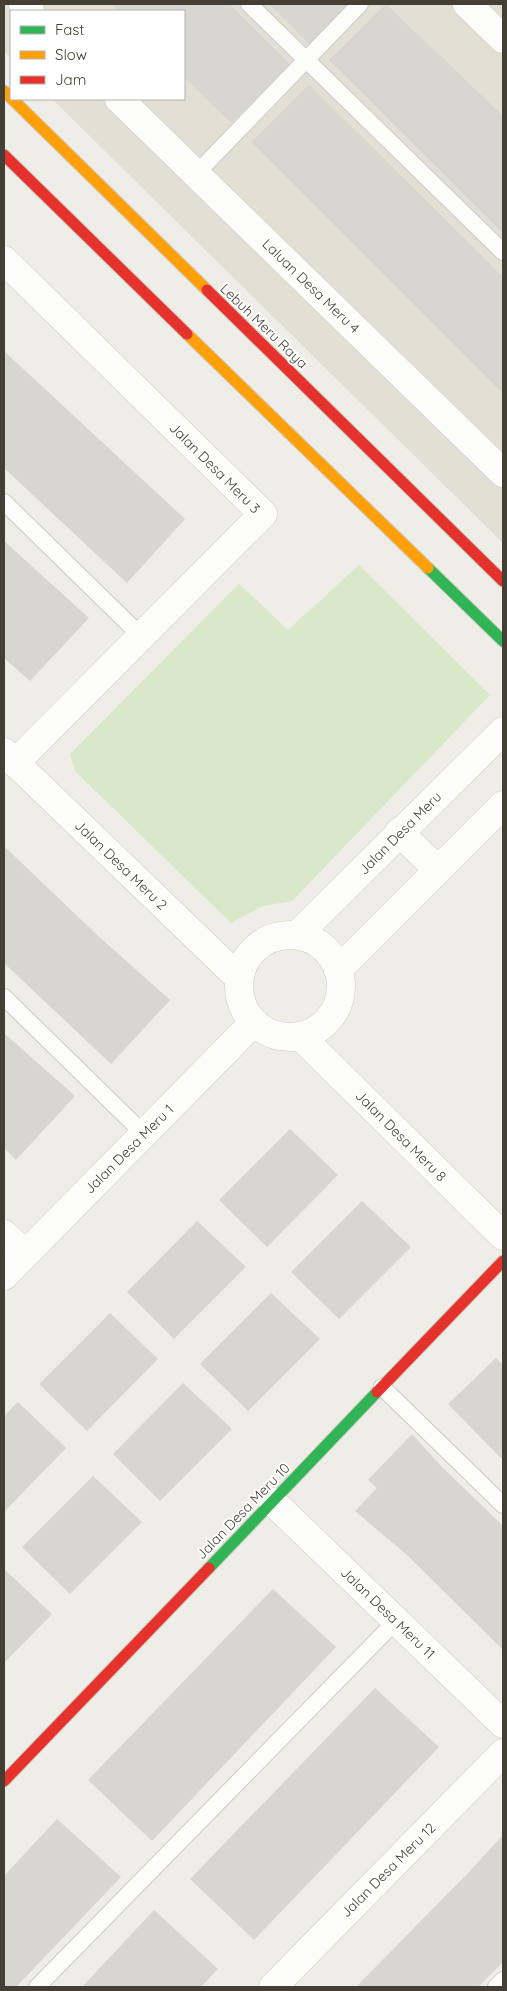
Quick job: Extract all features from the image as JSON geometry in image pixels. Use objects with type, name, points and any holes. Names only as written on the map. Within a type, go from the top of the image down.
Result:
[{"type":"main road","name":"Lebuh Meru Raya","points":[[12,100],[503,581]]},
{"type":"main road","points":[[4,155],[503,641]]},
{"type":"main road","name":"Jalan Desa Meru 10","points":[[4,1781],[503,1261]]},
{"type":"street","points":[[467,4],[503,39]]},
{"type":"street","name":"Laluan Desa Meru 4","points":[[120,100],[503,474]]},
{"type":"street","name":"Jalan Desa Meru 3","points":[[4,260],[263,514],[141,636],[9,758]]},
{"type":"street","name":"Jalan Desa Meru","points":[[297,935],[503,731]]},
{"type":"street","name":"Jalan Desa Meru 2","points":[[9,758],[239,978]]},
{"type":"street","points":[[338,970],[503,805]]},
{"type":"street","points":[[400,832],[438,870]]},
{"type":"street","points":[[297,935],[322,946],[332,957],[338,970],[341,984],[340,998],[334,1012],[313,1031],[300,1036],[283,1036],[267,1032],[254,1022],[244,1009],[239,994],[239,978],[244,963],[253,950],[274,938],[297,935]]},
{"type":"street","name":"Jalan Desa Meru 1","points":[[4,1276],[254,1022]]},
{"type":"street","name":"Jalan Desa Meru 8","points":[[300,1036],[503,1236]]},
{"type":"street","points":[[4,1234],[25,1254]]},
{"type":"street","name":"Jalan Desa Meru 11","points":[[273,1502],[503,1724]]},
{"type":"street","name":"Jalan Desa Meru 12","points":[[273,1987],[503,1753]]},
{"type":"lane","points":[[249,4],[503,252]]},
{"type":"lane","points":[[196,174],[360,4]]},
{"type":"lane","points":[[4,502],[141,636]]},
{"type":"lane","points":[[4,997],[144,1134]]},
{"type":"lane","points":[[382,1388],[503,1505]]},
{"type":"lane","points":[[37,1987],[396,1621]]},
{"type":"lane","points":[[496,1987],[503,1980]]},
{"type":"shaded area","points":[[4,4],[503,4],[503,543],[53,100],[185,100],[185,10],[10,10],[10,58],[4,51]]},
{"type":"green space","points":[[359,565],[490,695],[292,901],[263,906],[231,923],[75,771],[70,754],[239,584],[288,630]]},
{"type":"building","points":[[111,4],[229,4],[290,65],[231,123],[185,78],[185,10],[118,10]]},
{"type":"building","points":[[269,4],[351,4],[310,45]]},
{"type":"building","points":[[386,4],[503,116],[503,234],[329,60]]},
{"type":"building","points":[[309,85],[503,277],[503,394],[251,142]]},
{"type":"building","points":[[4,351],[185,519],[127,583],[4,468]]},
{"type":"building","points":[[4,541],[89,618],[30,681],[4,658]]},
{"type":"building","points":[[4,846],[97,935],[170,1000],[111,1064],[4,963]]},
{"type":"building","points":[[4,1033],[75,1096],[16,1160],[4,1148]]},
{"type":"building","points":[[290,1129],[338,1175],[267,1247],[219,1200]]},
{"type":"building","points":[[362,1201],[411,1247],[339,1319],[291,1272]]},
{"type":"building","points":[[197,1221],[246,1267],[174,1339],[127,1292]]},
{"type":"building","points":[[271,1293],[320,1339],[248,1411],[200,1364]]},
{"type":"building","points":[[110,1313],[158,1359],[87,1431],[39,1384]]},
{"type":"building","points":[[496,1358],[503,1365],[503,1460],[448,1404]]},
{"type":"building","points":[[183,1383],[232,1429],[160,1501],[113,1454]]},
{"type":"building","points":[[18,1402],[66,1448],[4,1512],[4,1416]]},
{"type":"building","points":[[412,1434],[442,1467],[503,1526],[503,1650],[407,1555],[355,1511],[377,1488],[368,1480]]},
{"type":"building","points":[[93,1476],[142,1522],[70,1594],[22,1547]]},
{"type":"building","points":[[4,1569],[52,1614],[4,1663]]},
{"type":"building","points":[[273,1589],[336,1647],[152,1841],[88,1780]]},
{"type":"building","points":[[375,1688],[439,1747],[254,1940],[190,1879]]},
{"type":"building","points":[[57,1819],[121,1877],[16,1987],[4,1987],[4,1876]]},
{"type":"building","points":[[503,1835],[503,1962],[478,1987],[356,1987],[470,1871]]},
{"type":"building","points":[[154,1910],[218,1969],[201,1987],[82,1987]]},
{"type":"traffic: fast","points":[[428,568],[503,641]]},
{"type":"traffic: fast","points":[[209,1568],[377,1392]]},
{"type":"traffic: slow","points":[[4,91],[10,97]]},
{"type":"traffic: slow","points":[[13,100],[207,290]]},
{"type":"traffic: slow","points":[[187,334],[428,568]]},
{"type":"traffic: jam","points":[[4,155],[187,334]]},
{"type":"traffic: jam","points":[[207,290],[503,581]]},
{"type":"traffic: jam","points":[[377,1392],[503,1261]]},
{"type":"traffic: jam","points":[[4,1781],[209,1568]]}]
